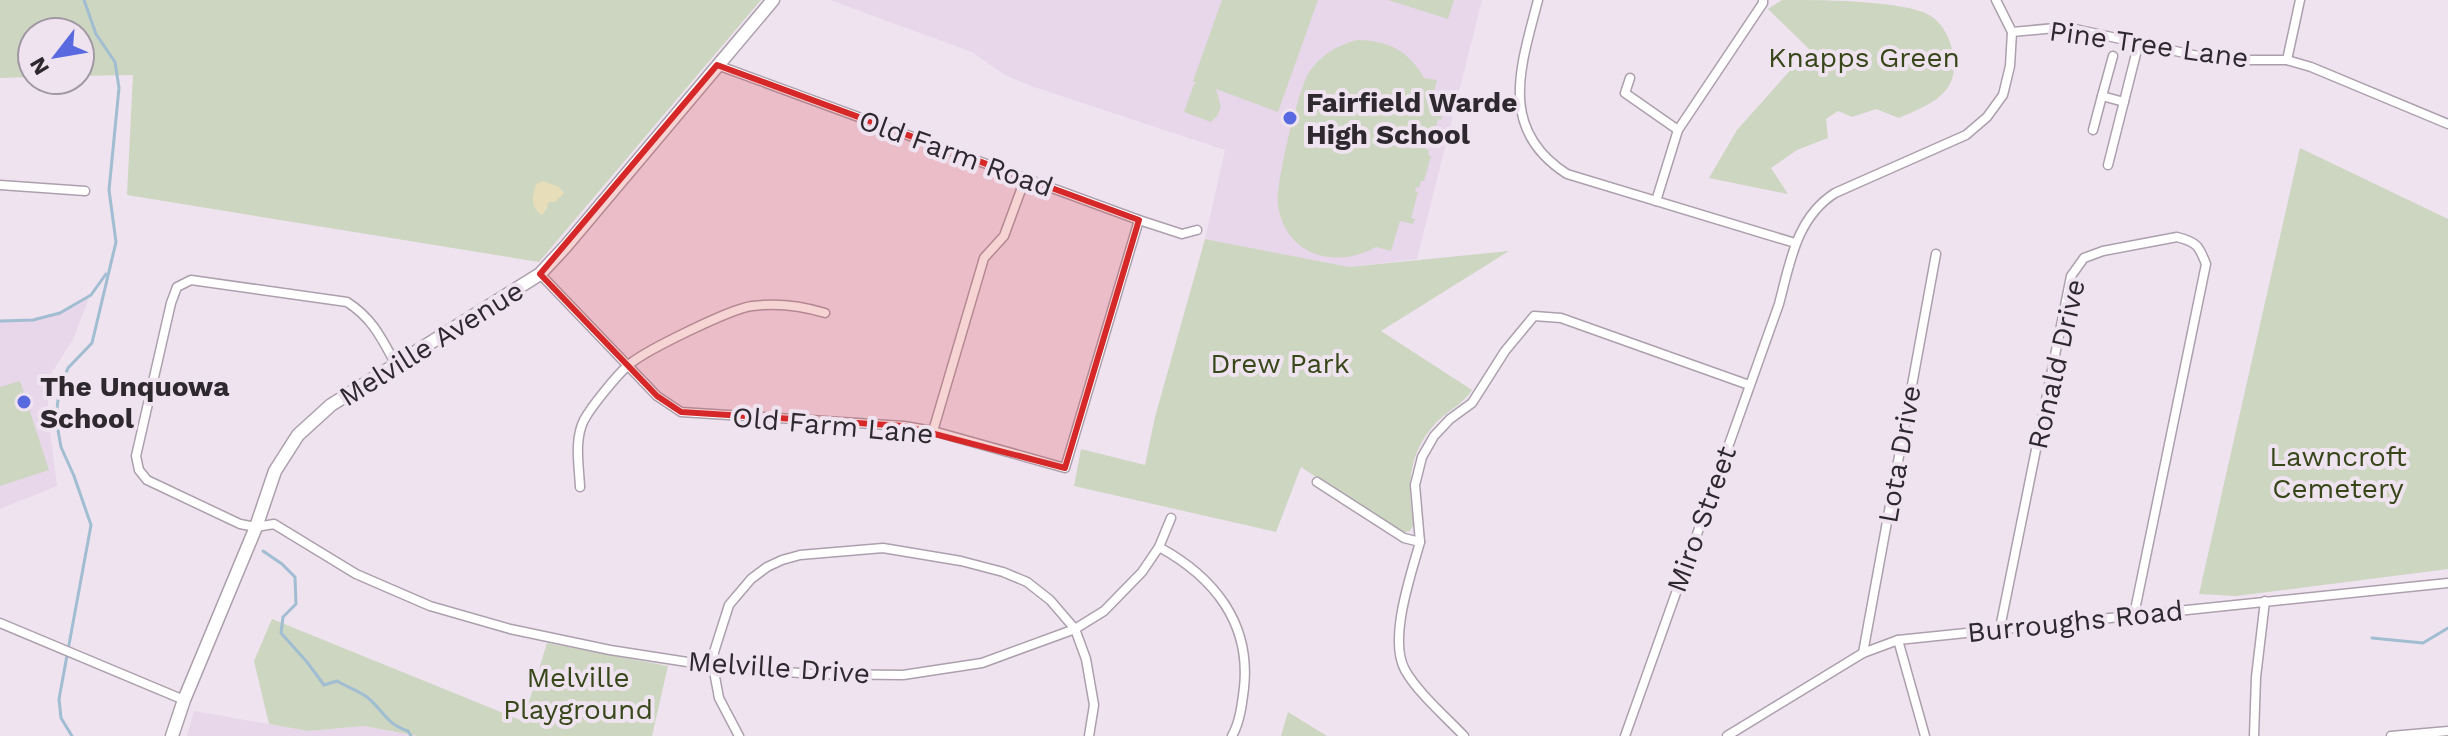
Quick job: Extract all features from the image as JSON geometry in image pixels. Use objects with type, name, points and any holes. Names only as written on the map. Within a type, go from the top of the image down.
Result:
[{"type":"street","name":"Melville Avenue","points":[[172,736],[256,527],[275,471],[298,435],[331,405],[540,274],[773,0]]},
{"type":"street","points":[[1538,0],[1519,75],[1520,107],[1537,147],[1550,163],[1567,174],[1795,243]]},
{"type":"street","points":[[1996,0],[2012,32]]},
{"type":"street","points":[[2287,60],[2300,0]]},
{"type":"street","points":[[1656,201],[1678,130],[1765,1]]},
{"type":"street","name":"Pine Tree Lane","points":[[2012,32],[2066,27],[2198,56],[2287,60],[2448,124]]},
{"type":"street","name":"Miro Street","points":[[1625,736],[1779,304],[1795,243],[1819,203],[1966,135],[1987,117],[2003,95],[2010,66],[2012,32]]},
{"type":"street","points":[[2108,165],[2139,42]]},
{"type":"street","points":[[2093,130],[2113,56]]},
{"type":"street","name":"Old Farm Road","points":[[717,65],[1139,220],[1182,234],[1197,230]]},
{"type":"street","points":[[1630,78],[1625,93],[1678,130]]},
{"type":"street","points":[[2102,96],[2124,102]]},
{"type":"street","points":[[933,431],[984,258],[1004,236],[1025,179]]},
{"type":"street","points":[[0,185],[85,191]]},
{"type":"street","name":"Old Farm Lane","points":[[540,274],[657,396],[681,412],[904,426],[933,431],[1065,468],[1139,220]]},
{"type":"street","name":"Ronald Drive","points":[[2000,628],[2071,276],[2084,258],[2103,251],[2177,237],[2199,246],[2206,264],[2134,615]]},
{"type":"street","name":"Lota Drive","points":[[1863,653],[1936,254]]},
{"type":"street","name":"Melville Drive","points":[[395,363],[373,325],[362,312],[347,302],[191,280],[177,287],[171,303],[136,456],[139,470],[147,480],[240,524],[256,527],[274,524],[356,574],[430,606],[510,629],[610,650],[713,666],[812,674],[903,675],[982,663],[1075,629],[1104,611],[1142,572],[1159,547],[1171,518]]},
{"type":"street","points":[[580,487],[578,443],[584,421],[627,366],[640,356],[751,306],[802,306],[825,313]]},
{"type":"street","points":[[1464,736],[1412,681],[1400,658],[1399,637],[1420,542],[1415,485],[1422,457],[1434,436],[1472,403],[1505,351],[1534,316],[1561,318],[1749,385]]},
{"type":"street","points":[[1317,482],[1404,538],[1420,542]]},
{"type":"street","points":[[1159,547],[1176,556],[1208,583],[1235,618],[1243,647],[1245,676],[1242,704],[1232,736]]},
{"type":"street","points":[[739,736],[719,698],[713,666],[714,652],[729,605],[751,579],[782,560],[841,550],[883,548],[961,561],[1003,572],[1027,582],[1050,600],[1075,629],[1086,659],[1094,705],[1089,736]]},
{"type":"street","name":"Burroughs Road","points":[[1727,736],[1737,734],[1863,653],[1898,640],[2448,583]]},
{"type":"street","points":[[2254,736],[2256,677],[2265,601]]},
{"type":"street","points":[[0,623],[184,700]]},
{"type":"street","points":[[1898,640],[1925,736]]},
{"type":"street","points":[[2391,736],[2448,731]]},
{"type":"highlighted area","points":[[717,65],[1139,220],[1065,468],[904,426],[681,412],[657,396],[540,274]]},
{"type":"shaded area","name":"Fairfield Warde High School","points":[[830,0],[1482,0],[1417,259],[1349,267],[1205,239],[1225,150],[1031,86],[1005,75],[972,52]]},
{"type":"shaded area","name":"The Unquowa School","points":[[89,298],[73,339],[51,374],[48,389],[48,415],[57,486],[0,509],[0,322],[48,318]]},
{"type":"shaded area","points":[[194,711],[308,731],[364,726],[418,736],[187,736]]},
{"type":"green space","points":[[0,0],[761,0],[539,262],[127,195],[133,75],[96,76],[96,16],[16,16],[16,78],[0,78]]},
{"type":"green space","points":[[1222,0],[1318,0],[1278,112],[1216,89],[1221,107],[1211,122],[1184,112],[1197,83],[1193,81]]},
{"type":"green space","points":[[1388,0],[1454,0],[1448,19]]},
{"type":"green space","name":"Knapps Green","points":[[1782,0],[1873,3],[1923,12],[1936,20],[1945,32],[1954,61],[1954,73],[1945,91],[1919,109],[1899,118],[1876,109],[1852,117],[1838,111],[1826,119],[1828,138],[1797,150],[1771,168],[1788,194],[1709,178],[1737,130],[1809,49],[1768,9]]},
{"type":"green space","points":[[1357,40],[1378,42],[1396,49],[1412,61],[1424,78],[1437,80],[1429,111],[1442,115],[1441,120],[1438,119],[1431,146],[1426,146],[1431,156],[1424,181],[1421,181],[1419,188],[1416,187],[1415,191],[1418,192],[1411,218],[1415,219],[1413,224],[1400,221],[1391,251],[1376,247],[1360,254],[1329,257],[1301,246],[1290,236],[1278,205],[1278,194],[1293,118],[1308,74],[1329,52]]},
{"type":"green space","name":"Lawncroft Cemetery","points":[[2300,148],[2448,219],[2448,569],[2236,596],[2199,594]]},
{"type":"green space","name":"Drew Park","points":[[1205,239],[1349,267],[1509,251],[1381,331],[1472,390],[1430,430],[1416,455],[1410,495],[1414,524],[1410,531],[1401,533],[1301,467],[1276,532],[1074,486],[1081,449],[1145,465],[1155,417]]},
{"type":"green space","points":[[20,381],[49,470],[0,486],[0,387]]},
{"type":"green space","name":"Melville Playground","points":[[272,619],[523,721],[547,643],[668,666],[652,736],[418,736],[364,726],[308,731],[269,724],[254,661]]},
{"type":"green space","points":[[1288,712],[1327,736],[1281,736]]},
{"type":"sand","points":[[543,181],[559,187],[564,193],[555,202],[548,202],[542,215],[533,201],[536,184]]},
{"type":"waterway","points":[[72,736],[61,718],[59,699],[91,525],[61,447],[56,419],[59,390],[68,368],[92,343],[116,242],[109,190],[119,88],[115,62],[96,34],[84,0]]},
{"type":"waterway","points":[[0,321],[33,320],[60,313],[91,295],[106,274]]},
{"type":"waterway","points":[[263,551],[295,577],[296,604],[283,617],[281,633],[324,685],[337,681],[363,695],[411,736]]},
{"type":"waterway","points":[[2372,638],[2423,643],[2448,628]]},
{"type":"place","name":"Fairfield Warde High School","points":[[1290,118]]},
{"type":"place","name":"The Unquowa School","points":[[24,402]]}]
